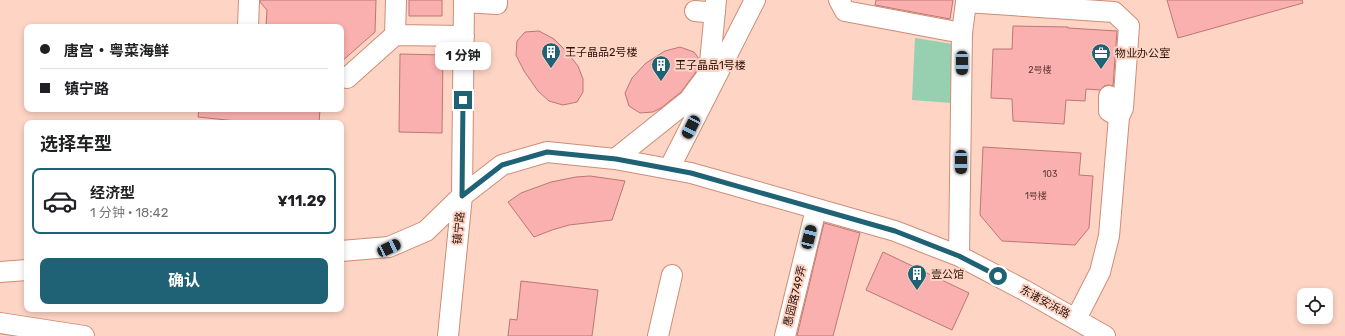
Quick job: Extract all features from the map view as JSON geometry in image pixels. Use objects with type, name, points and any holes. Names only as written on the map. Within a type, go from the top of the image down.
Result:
[{"type":"street","points":[[248,24],[250,0]]},
{"type":"street","points":[[395,35],[396,0]]},
{"type":"street","points":[[464,1],[497,4],[497,0]]},
{"type":"street","points":[[669,169],[755,0]]},
{"type":"street","points":[[839,0],[845,12],[962,33]]},
{"type":"street","name":"镇宁路","points":[[448,336],[462,196],[464,1]]},
{"type":"street","points":[[959,256],[962,33],[966,1],[1114,12],[1128,26],[1123,108],[1119,117],[1109,236],[1100,272],[1076,319]]},
{"type":"street","points":[[616,159],[690,100],[709,73],[716,6],[695,11]]},
{"type":"street","points":[[344,78],[347,78],[395,35],[464,36]]},
{"type":"street","points":[[961,122],[974,110],[975,83]]},
{"type":"street","points":[[1109,96],[1109,111],[1119,117]]},
{"type":"street","name":"东诸安浜路","points":[[344,250],[389,248],[426,231],[462,196],[502,165],[547,152],[616,159],[691,173],[895,231],[959,256],[1024,290],[1105,336]]},
{"type":"street","name":"愚园路749弄","points":[[785,336],[816,209]]},
{"type":"street","points":[[0,272],[24,270]]},
{"type":"street","points":[[658,336],[672,275]]},
{"type":"street","points":[[0,323],[84,336]]},
{"type":"green space","points":[[915,38],[953,44],[952,103],[912,100]]},
{"type":"building","points":[[260,0],[376,0],[375,32],[344,59],[344,24],[266,24],[267,10]]},
{"type":"building","points":[[409,0],[442,0],[442,16],[409,16]]},
{"type":"building","points":[[876,0],[953,0],[950,19],[875,5]]},
{"type":"building","points":[[1167,0],[1302,0],[1303,3],[1178,38]]},
{"type":"building","points":[[1013,26],[1068,27],[1117,31],[1113,86],[1104,86],[1100,90],[1086,89],[1085,101],[1066,100],[1064,124],[1013,121],[1012,99],[991,98],[993,49],[1012,49]]},
{"type":"building","name":"王子晶品2号楼","points":[[539,31],[554,39],[578,66],[583,79],[583,92],[577,102],[563,105],[549,101],[538,91],[524,71],[516,55],[517,41],[525,32]]},
{"type":"building","name":"王子晶品1号楼","points":[[680,47],[694,52],[699,59],[698,69],[681,92],[661,108],[653,112],[640,113],[629,106],[625,93],[632,78],[646,63],[665,51]]},
{"type":"building","points":[[400,54],[443,55],[442,133],[399,132]]},
{"type":"building","points":[[199,112],[320,112],[319,120],[226,120],[198,117]]},
{"type":"building","points":[[983,147],[1081,153],[1079,175],[1093,176],[1089,228],[1075,245],[1002,241],[980,215]]},
{"type":"building","points":[[590,176],[625,181],[612,220],[569,225],[534,237],[508,202],[521,193],[551,182]]},
{"type":"building","points":[[824,223],[860,233],[833,336],[797,336]]},
{"type":"building","name":"壹公馆","points":[[883,252],[969,293],[952,330],[866,290]]},
{"type":"building","points":[[521,281],[598,290],[592,336],[508,336],[510,319],[517,320]]},
{"type":"place","name":"王子晶品2号楼","points":[[551,69]]},
{"type":"place","name":"物业办公室","points":[[1101,70]]},
{"type":"place","name":"王子晶品1号楼","points":[[661,82]]},
{"type":"place","name":"壹公馆","points":[[917,291]]},
{"type":"route","points":[[463,100],[462,196],[502,165],[547,152],[616,159],[691,173],[895,231],[959,256],[998,276]]}]
